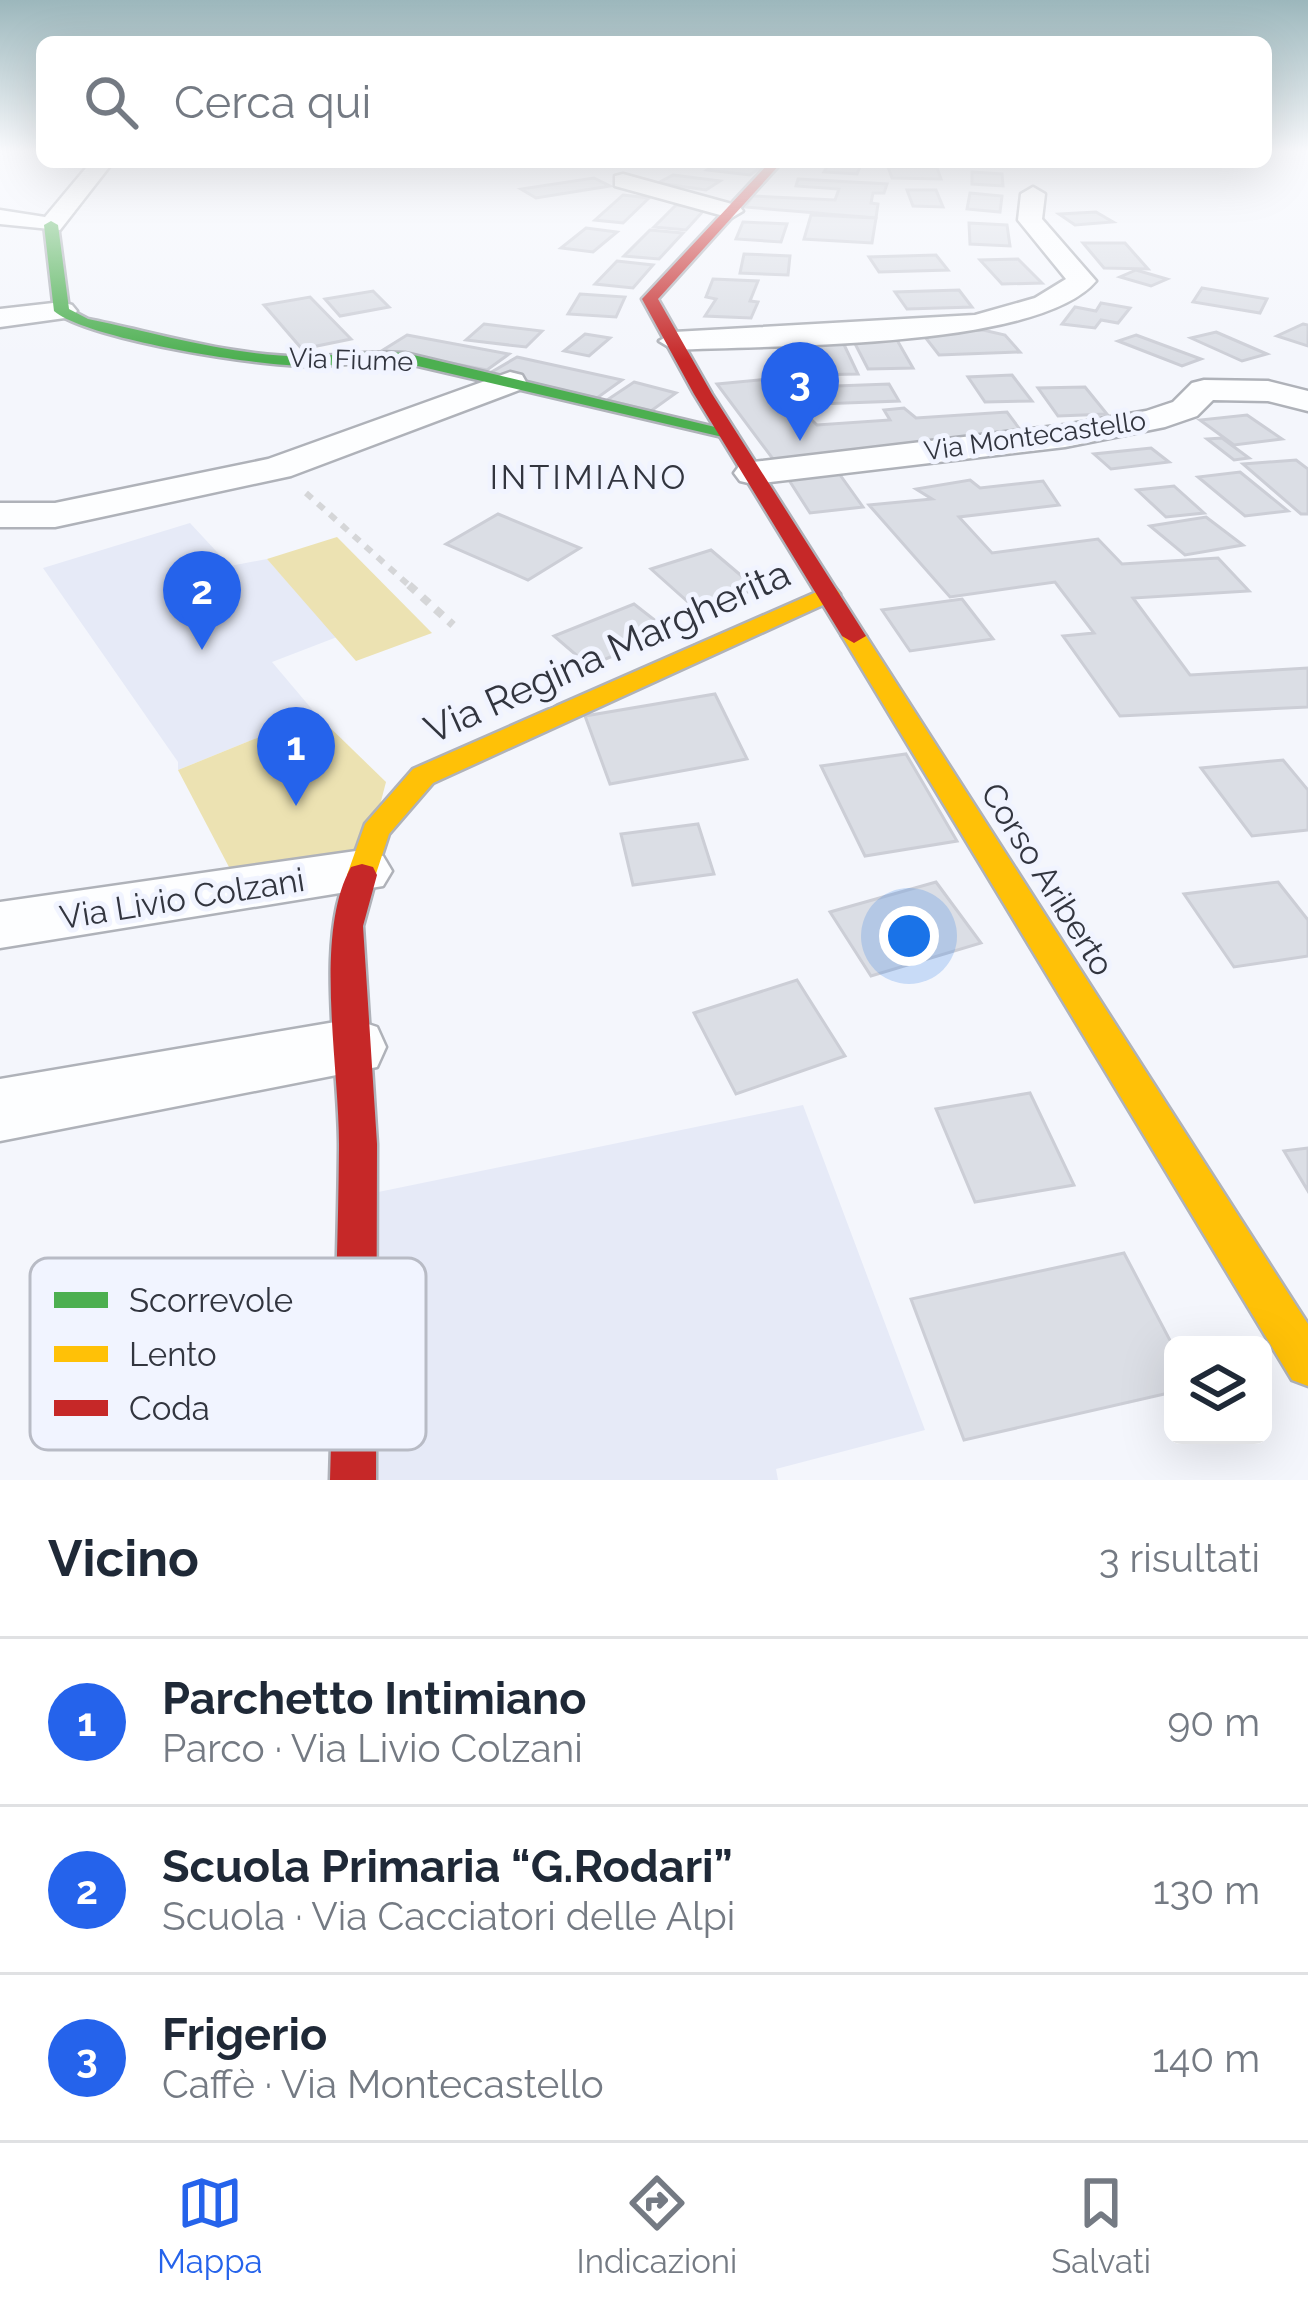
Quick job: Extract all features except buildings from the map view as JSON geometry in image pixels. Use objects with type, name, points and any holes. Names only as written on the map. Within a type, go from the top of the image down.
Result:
[{"type":"street","points":[[26,221],[52,225]]},
{"type":"street","points":[[0,318],[62,311],[55,221]]},
{"type":"street","name":"Corso Ariberto","points":[[722,221],[650,298],[752,473],[1308,1364]]},
{"type":"street","points":[[674,341],[977,324],[1045,304],[1082,281],[1031,221]]},
{"type":"street","name":"Via Fiume","points":[[62,311],[83,323],[131,335],[239,354],[320,361],[352,355],[405,358],[727,432]]},
{"type":"street","points":[[0,514],[55,515],[278,468],[510,382]]},
{"type":"street","name":"Via Montecastello","points":[[752,473],[1087,432],[1185,409],[1204,390],[1268,391],[1308,401]]},
{"type":"street","name":"Via Regina Margherita","points":[[356,1258],[358,1144],[347,926],[375,831],[423,776],[828,594]]},
{"type":"street","name":"Via Livio Colzani","points":[[0,926],[363,871]]},
{"type":"street","points":[[0,1110],[353,1047]]},
{"type":"street","name":"Via Regina Margherita","points":[[353,1450],[353,1480]]},
{"type":"path","points":[[278,468],[453,625]]},
{"type":"shaded area","points":[[190,523],[230,566],[267,559],[337,637],[272,662],[316,714],[178,770],[178,762],[43,568]]},
{"type":"shaded area","points":[[337,537],[432,633],[356,661],[267,559]]},
{"type":"shaded area","points":[[316,714],[386,782],[363,870],[240,888],[178,770]]},
{"type":"shaded area","points":[[803,1105],[925,1430],[776,1469],[778,1480],[360,1480],[359,1450],[426,1450],[426,1258],[351,1258],[349,1198]]},
{"type":"traffic: fast","points":[[51,225],[62,311],[83,323],[239,354],[320,361],[352,355],[405,358],[727,432]]},
{"type":"traffic: slow","points":[[362,875],[375,831],[423,776],[828,594]]},
{"type":"traffic: slow","points":[[854,636],[1308,1364]]},
{"type":"traffic: jam","points":[[722,221],[650,299],[703,394],[854,636]]},
{"type":"traffic: jam","points":[[356,1258],[358,1144],[347,926],[362,875]]},
{"type":"traffic: jam","points":[[353,1450],[353,1480]]},
{"type":"place","name":"Frigerio","points":[[800,441]]},
{"type":"place","name":"Scuola Primaria “G.Rodari”","points":[[202,650]]},
{"type":"place","name":"Parchetto Intimiano","points":[[296,806]]},
{"type":"district","name":"INTIMIANO","points":[[589,477]]}]
